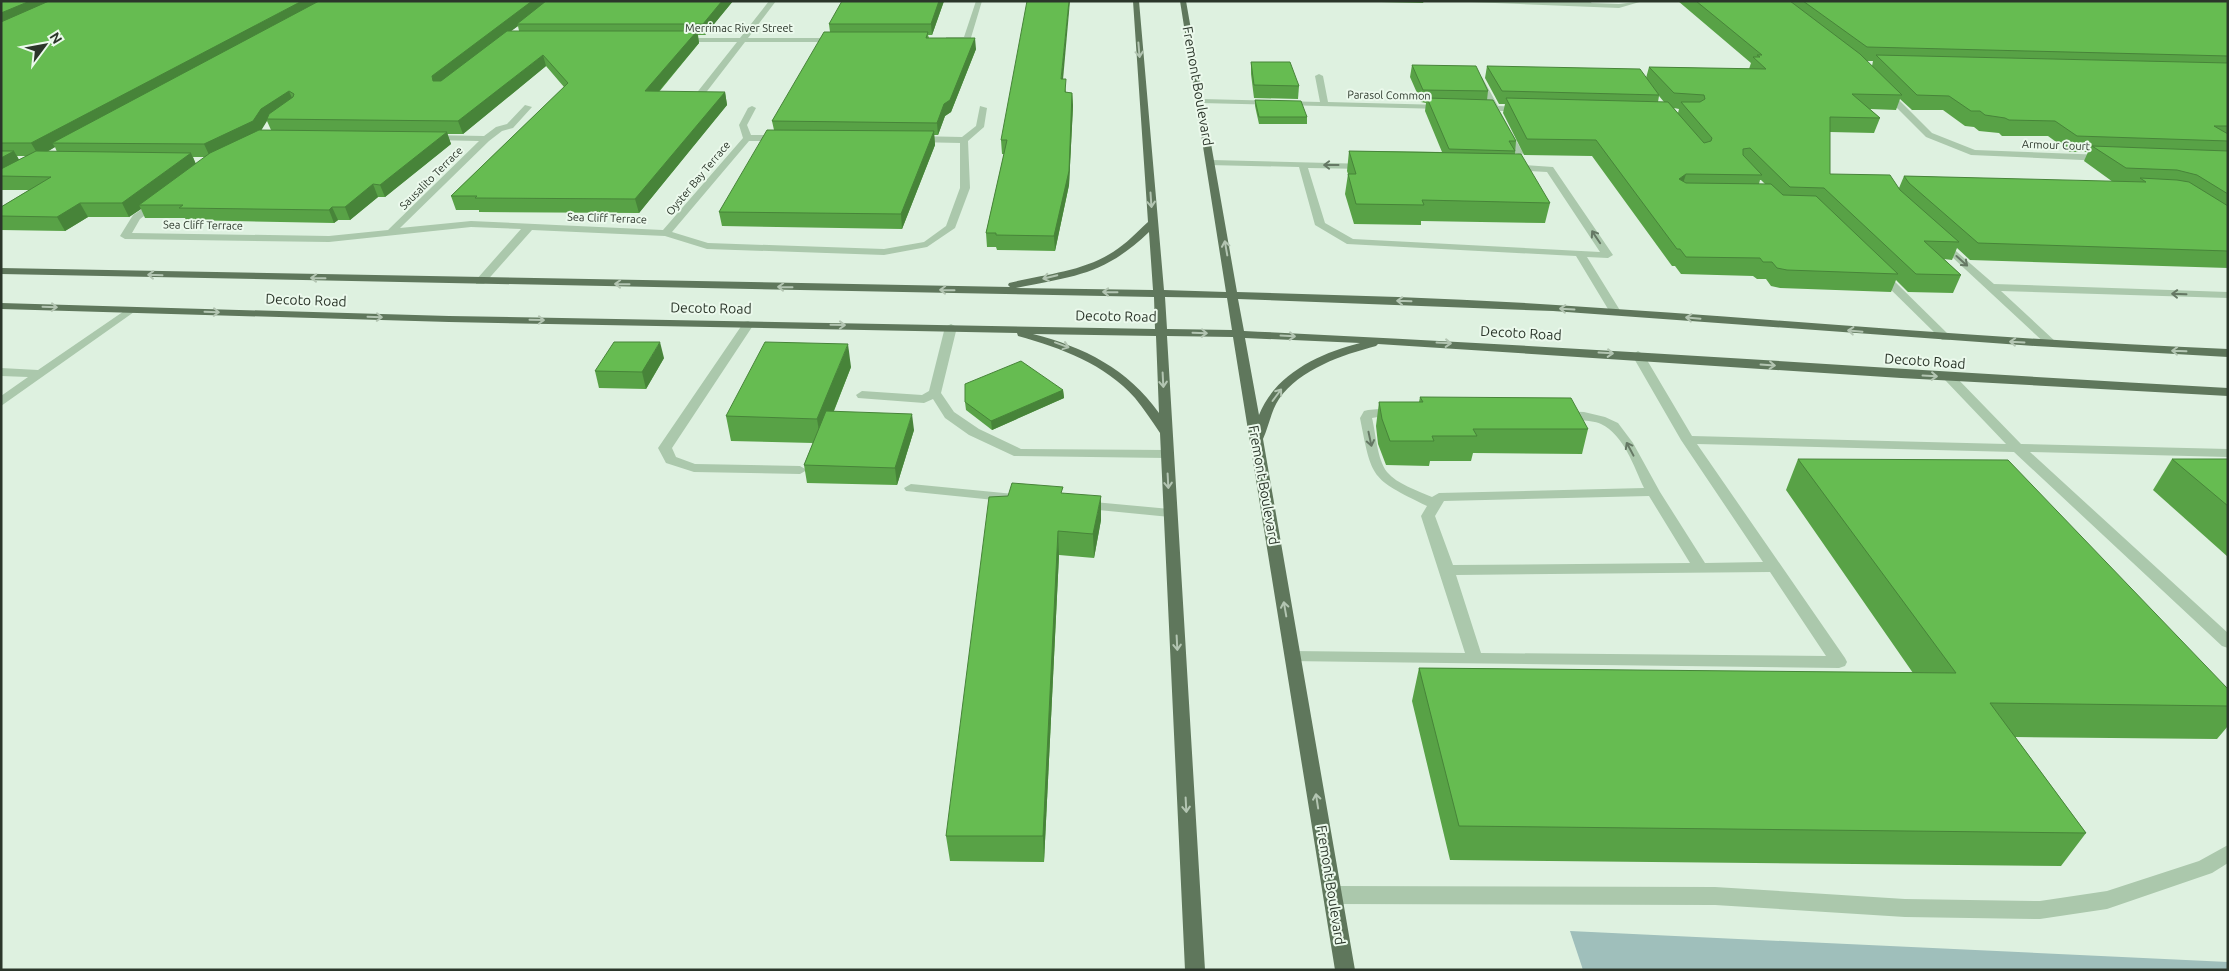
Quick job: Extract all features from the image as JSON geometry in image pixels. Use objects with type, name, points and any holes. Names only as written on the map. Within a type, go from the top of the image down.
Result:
[{"type":"main road","points":[[1136,1],[1161,332],[1195,970]]},
{"type":"main road","name":"Fremont Boulevard","points":[[1183,1],[1202,102],[1345,970]]},
{"type":"main road","points":[[990,290],[1083,269],[1103,262],[1118,254],[1153,223]]},
{"type":"main road","name":"Decoto Road","points":[[1,271],[480,282],[1158,293],[1457,303],[1615,312],[1946,338],[2228,353]]},
{"type":"main road","name":"Decoto Road","points":[[1,306],[1239,334],[1638,355],[1949,377],[2228,392]]},
{"type":"main road","points":[[998,328],[1062,344],[1098,361],[1135,391],[1166,432]]},
{"type":"main road","points":[[1256,439],[1274,396],[1295,376],[1342,353],[1365,346],[1395,341]]},
{"type":"street","points":[[698,97],[773,1]]},
{"type":"street","points":[[938,39],[966,39],[979,1]]},
{"type":"street","points":[[1579,4],[1618,6],[1640,1]]},
{"type":"street","name":"Merrimac River Street","points":[[666,40],[850,40]]},
{"type":"street","points":[[1318,76],[1325,105]]},
{"type":"street","points":[[1479,79],[1520,153]]},
{"type":"street","name":"Armour Court","points":[[1880,86],[1929,135],[1974,153],[2110,158]]},
{"type":"street","name":"Parasol Common","points":[[1202,102],[1449,108]]},
{"type":"street","name":"Sausalito Terrace","points":[[392,232],[486,139],[499,129],[510,126],[528,108]]},
{"type":"street","name":"Oyster Bay Terrace","points":[[747,138],[743,125],[752,108]]},
{"type":"street","points":[[905,139],[964,140],[980,127],[983,108]]},
{"type":"street","points":[[1468,108],[1536,110]]},
{"type":"street","name":"Sausalito Terrace","points":[[423,137],[486,139]]},
{"type":"street","name":"Oyster Bay Terrace","points":[[666,233],[747,138],[786,138]]},
{"type":"street","name":"Sea Cliff Terrace","points":[[166,195],[136,217],[125,236],[329,239],[471,224],[666,233],[707,246],[884,252],[927,244],[950,228],[964,188],[964,140]]},
{"type":"street","points":[[1211,164],[1380,166]]},
{"type":"street","points":[[1506,166],[1550,168],[1608,255],[1580,254]]},
{"type":"street","points":[[480,282],[528,228]]},
{"type":"street","points":[[1934,235],[2052,344]]},
{"type":"street","points":[[1580,254],[1615,312]]},
{"type":"street","points":[[1870,263],[1946,338]]},
{"type":"street","points":[[1991,288],[2228,295]]},
{"type":"street","points":[[1,402],[130,310]]},
{"type":"street","points":[[748,324],[664,448],[671,460],[694,468],[800,470]]},
{"type":"street","points":[[951,327],[935,393],[949,415],[974,432],[1019,453],[1166,454]]},
{"type":"street","points":[[1293,657],[1839,662],[1772,567],[1688,440],[1638,355]]},
{"type":"street","points":[[1,372],[39,374]]},
{"type":"street","points":[[1949,377],[1982,409],[2015,446],[2228,642]]},
{"type":"street","points":[[862,395],[924,399],[935,393]]},
{"type":"street","points":[[1412,410],[1368,414],[1366,418],[1376,464],[1387,480],[1434,504]]},
{"type":"street","points":[[1551,414],[1590,417],[1605,421],[1612,426],[1625,440],[1653,492],[1700,567]]},
{"type":"street","points":[[1688,440],[2015,446],[2228,453]]},
{"type":"street","points":[[910,488],[1026,499]]},
{"type":"street","points":[[1475,659],[1428,516],[1439,497],[1653,492]]},
{"type":"street","points":[[1064,503],[1170,513]]},
{"type":"street","points":[[1447,570],[1772,567]]},
{"type":"street","points":[[1332,895],[1715,896],[1905,908],[2040,910],[2107,900],[2205,866],[2228,853]]},
{"type":"lane","points":[[1449,1],[1579,4],[1589,1]]},
{"type":"lane","points":[[1304,165],[1320,225],[1351,242],[1580,254]]},
{"type":"shaded area","points":[[1570,931],[2228,962],[2228,970],[1583,970]]},
{"type":"building","points":[[1,1],[30,1],[1,13]]},
{"type":"building","points":[[49,1],[302,1],[31,143],[1,143],[1,22]]},
{"type":"building","points":[[319,1],[532,1],[432,76],[433,81],[441,81],[507,31],[697,31],[645,91],[725,92],[635,199],[475,198],[477,196],[451,196],[568,83],[543,55],[458,121],[267,119],[269,114],[293,97],[294,94],[289,91],[261,109],[253,121],[204,144],[52,143]]},
{"type":"building","points":[[546,1],[722,1],[703,24],[517,24]]},
{"type":"building","points":[[842,1],[939,1],[931,24],[829,24]]},
{"type":"building","points":[[1027,1],[1069,1],[1061,79],[1066,79],[1065,92],[1072,93],[1069,171],[1054,236],[996,235],[996,233],[986,233],[1007,140],[1001,140]]},
{"type":"building","points":[[1696,1],[1790,1],[1860,54],[1902,95],[1852,94],[1880,118],[1830,117],[1830,174],[1890,175],[1900,190],[1959,242],[1924,241],[1961,275],[1916,274],[1824,188],[1790,187],[1750,148],[1743,149],[1743,155],[1762,175],[1686,174],[1679,179],[1686,183],[1771,184],[1783,195],[1816,196],[1898,274],[1787,270],[1777,268],[1772,262],[1763,262],[1760,258],[1686,257],[1680,249],[1677,249],[1596,140],[1527,139],[1506,98],[1668,102],[1704,143],[1711,141],[1712,138],[1681,102],[1700,102],[1705,99],[1704,95],[1674,93],[1649,67],[1766,69],[1753,57],[1760,57],[1757,55],[1762,55]]},
{"type":"building","points":[[1803,1],[2228,1],[2228,56],[1867,47]]},
{"type":"building","points":[[824,32],[928,32],[926,38],[975,38],[950,100],[944,104],[937,123],[772,121]]},
{"type":"building","points":[[1876,55],[2228,63],[2228,126],[2214,126],[2228,134],[2228,141],[2077,136],[2055,121],[2009,120],[1985,115],[1980,111],[1971,111],[1949,96],[1917,95]]},
{"type":"building","points":[[1251,62],[1290,62],[1299,86],[1254,85]]},
{"type":"building","points":[[1412,65],[1476,66],[1488,91],[1423,90]]},
{"type":"building","points":[[1487,66],[1640,69],[1659,95],[1502,91]]},
{"type":"building","points":[[1427,98],[1493,100],[1516,141],[1509,141],[1515,151],[1449,149]]},
{"type":"building","points":[[1255,100],[1301,101],[1307,117],[1259,117]]},
{"type":"building","points":[[259,130],[447,132],[380,185],[373,184],[345,207],[332,207],[329,210],[179,208],[183,205],[139,205],[210,153]]},
{"type":"building","points":[[767,130],[934,131],[901,214],[719,212]]},
{"type":"building","points":[[2092,146],[2228,151],[2228,194],[2197,175],[2177,170],[2126,168]]},
{"type":"building","points":[[1,151],[14,151],[1,158]]},
{"type":"building","points":[[36,151],[191,153],[122,203],[80,203],[57,217],[1,216],[1,207],[51,177],[1,176],[1,169]]},
{"type":"building","points":[[1349,151],[1521,154],[1550,203],[1422,200],[1424,205],[1356,204],[1348,174],[1356,174]]},
{"type":"building","points":[[1904,176],[2146,182],[2140,178],[2189,182],[2228,206],[2228,251],[1978,243],[1909,183]]},
{"type":"building","points":[[614,342],[660,342],[642,372],[595,371]]},
{"type":"building","points":[[765,342],[848,344],[817,419],[726,416]]},
{"type":"building","points":[[1021,361],[1063,390],[991,421],[965,402],[965,384]]},
{"type":"building","points":[[1420,397],[1571,398],[1588,429],[1473,429],[1477,436],[1432,436],[1434,441],[1390,441],[1382,419],[1379,402],[1423,402]]},
{"type":"building","points":[[826,411],[912,414],[895,468],[804,465]]},
{"type":"building","points":[[1798,459],[2008,460],[2228,689],[2228,706],[1990,703],[2086,833],[1459,826],[1419,668],[1956,673]]},
{"type":"building","points":[[2172,459],[2228,459],[2228,506]]},
{"type":"building","points":[[1012,483],[1063,487],[1061,493],[1101,496],[1093,534],[1058,531],[1043,836],[946,836],[989,497],[1008,496]]}]
